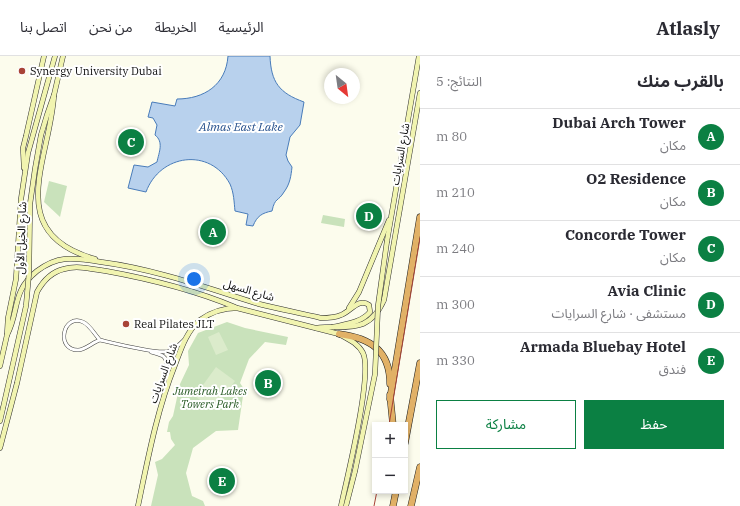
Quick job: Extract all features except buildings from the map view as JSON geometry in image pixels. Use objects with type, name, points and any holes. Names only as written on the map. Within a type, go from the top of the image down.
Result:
[{"type":"highway","points":[[390,399],[420,217]]},
{"type":"highway","points":[[339,334],[355,336],[365,340],[380,352],[385,360],[389,369],[393,422]]},
{"type":"highway","points":[[408,427],[420,363]]},
{"type":"highway","points":[[411,506],[420,467]]},
{"type":"highway","points":[[394,494],[395,498]]},
{"type":"highway","points":[[393,506],[396,494]]},
{"type":"main road","points":[[25,174],[23,148],[44,56]]},
{"type":"main road","name":"شارع الخيل الأول","points":[[0,366],[7,335],[8,318],[16,275],[19,225],[25,174],[32,136],[55,56]]},
{"type":"main road","name":"شارع الخيل الأول","points":[[0,421],[26,306],[29,278],[30,204],[34,169],[63,56]]},
{"type":"main road","name":"شارع السرايات","points":[[346,506],[355,471],[375,374],[378,312],[387,241],[418,71],[419,56]]},
{"type":"main road","name":"شارع السرايات","points":[[314,328],[352,327],[366,322],[377,312],[384,300],[420,93]]},
{"type":"main road","name":"شارع السهل","points":[[54,95],[52,114],[38,186],[38,202],[41,213],[49,231],[66,247],[77,253],[106,263]]},
{"type":"main road","name":"شارع السرايات","points":[[340,316],[351,305],[359,292],[392,211]]},
{"type":"main road","name":"شارع السهل","points":[[7,335],[11,327],[19,293],[28,280],[38,270],[51,263],[64,259],[79,259],[149,271],[282,309],[321,318],[340,316]]},
{"type":"main road","points":[[0,448],[17,383],[37,292],[42,284],[55,272],[72,267],[117,273],[199,293],[237,308]]},
{"type":"main road","points":[[333,327],[360,320],[368,314],[370,308],[367,304],[360,302],[340,316]]},
{"type":"main road","name":"شارع السرايات","points":[[138,506],[160,410],[182,345],[200,321],[208,315],[227,308],[237,308],[339,334],[349,339],[359,347],[365,358],[360,415],[341,506]]},
{"type":"street","points":[[100,340],[85,323],[80,321],[71,323],[65,329],[63,334],[65,343],[74,349],[81,349],[100,340],[161,355],[166,359],[166,374],[169,380]]},
{"type":"street","points":[[149,351],[170,351],[187,337]]},
{"type":"green space","points":[[49,181],[67,186],[60,217],[44,202]]},
{"type":"green space","points":[[323,215],[345,219],[344,227],[321,223]]},
{"type":"green space","name":"Jumeirah Lakes Towers Park","points":[[227,322],[245,328],[288,337],[286,345],[265,342],[249,359],[240,383],[244,389],[238,430],[216,431],[193,448],[186,473],[192,496],[203,501],[205,506],[151,506],[158,475],[155,462],[162,459],[175,445],[171,439],[170,432],[167,432],[169,422],[173,416],[180,384],[189,365],[188,351],[198,333]]},
{"type":"green space","points":[[219,332],[228,350],[216,355],[208,337]]},
{"type":"green space","points":[[216,367],[235,381],[213,410],[195,396]]},
{"type":"water","name":"Almas East Lake","points":[[228,56],[270,56],[272,73],[278,85],[288,95],[304,102],[300,125],[290,137],[286,155],[292,167],[289,183],[282,195],[276,201],[272,211],[260,216],[253,226],[246,225],[248,214],[235,211],[234,198],[230,184],[221,172],[210,164],[198,160],[186,160],[173,163],[162,170],[153,179],[146,192],[128,188],[134,165],[148,167],[157,162],[160,144],[155,135],[157,125],[153,118],[148,117],[152,102],[175,106],[177,99],[204,93],[212,88],[223,75]]},
{"type":"railway","points":[[389,422],[420,238]]},
{"type":"railway","points":[[374,506],[376,494]]},
{"type":"place","name":"Synergy University Dubai","points":[[22,71]]},
{"type":"place","name":"Concorde Tower","points":[[131,142]]},
{"type":"place","name":"Avia Clinic","points":[[369,216]]},
{"type":"place","name":"Dubai Arch Tower","points":[[213,232]]},
{"type":"place","name":"Real Pilates JLT","points":[[126,324]]},
{"type":"place","name":"O2 Residence","points":[[268,383]]},
{"type":"place","name":"Armada Bluebay Hotel","points":[[222,481]]}]
